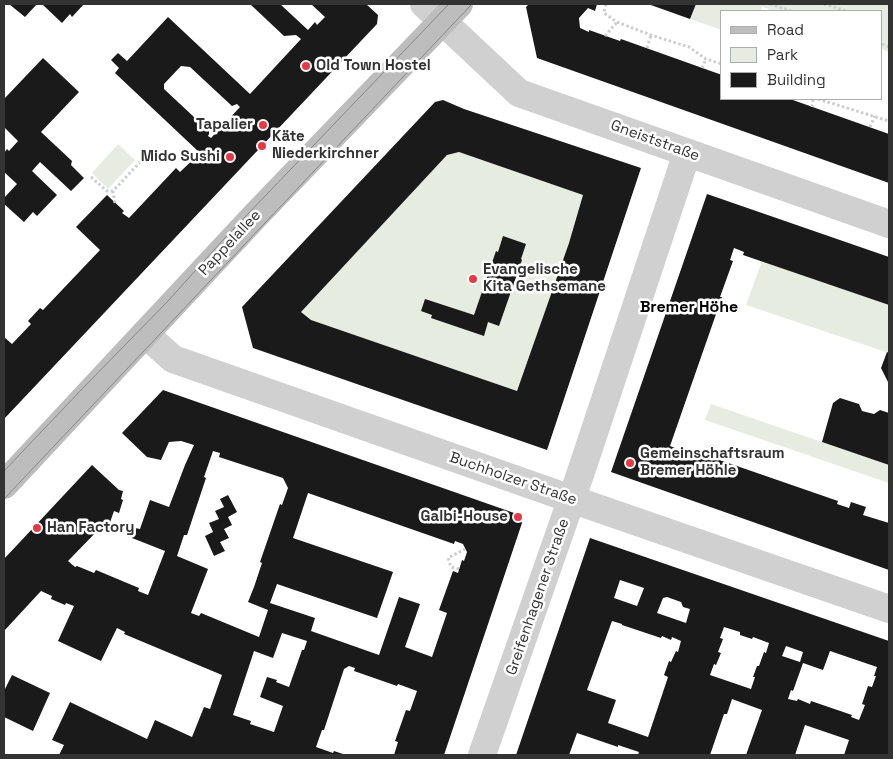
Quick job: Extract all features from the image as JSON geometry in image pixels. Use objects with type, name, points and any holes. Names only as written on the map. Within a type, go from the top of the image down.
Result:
[{"type":"street","name":"Gneiststraße","points":[[442,10],[519,93],[889,224]]},
{"type":"street","name":"Pappelallee","points":[[4,485],[294,174],[442,10]]},
{"type":"street","name":"Greifenhagener Straße","points":[[482,755],[571,499],[687,153]]},
{"type":"street","name":"Buchholzer Straße","points":[[145,334],[173,359],[889,609]]},
{"type":"path","points":[[606,4],[604,13],[617,22],[690,47],[706,58],[720,63]]},
{"type":"path","points":[[770,4],[787,10]]},
{"type":"path","points":[[824,4],[844,10]]},
{"type":"path","points":[[605,36],[617,22]]},
{"type":"path","points":[[647,48],[651,35]]},
{"type":"path","points":[[702,68],[706,58]]},
{"type":"path","points":[[812,106],[813,100]]},
{"type":"path","points":[[821,100],[889,121]]},
{"type":"path","points":[[870,127],[875,116]]},
{"type":"path","points":[[354,149],[363,157]]},
{"type":"path","points":[[91,177],[107,191],[113,191],[142,160]]},
{"type":"path","points":[[113,191],[115,203]]},
{"type":"path","points":[[459,569],[451,567],[448,558],[465,549]]},
{"type":"green space","points":[[695,4],[889,4],[889,52],[883,49],[883,10],[771,10],[762,7],[761,10],[720,10],[720,29],[690,19]]},
{"type":"green space","points":[[118,144],[135,160],[108,189],[92,173]]},
{"type":"green space","points":[[459,152],[583,195],[569,243],[517,391],[311,320],[301,312],[447,155]]},
{"type":"green space","points":[[762,261],[889,305],[889,353],[746,305]]},
{"type":"green space","points":[[711,404],[889,465],[889,483],[705,420]]},
{"type":"building","points":[[9,4],[37,4],[25,17]]},
{"type":"building","points":[[42,4],[84,4],[72,17],[70,14],[62,23]]},
{"type":"building","points":[[250,4],[280,4],[308,30],[315,22],[317,25],[325,17],[311,4],[366,4],[378,15],[377,24],[4,419],[4,337],[12,344],[31,324],[28,321],[40,308],[43,310],[100,250],[76,227],[107,195],[124,211],[122,213],[129,218],[176,168],[180,172],[200,153],[115,73],[119,68],[111,60],[118,53],[127,61],[168,17],[250,94],[301,39],[296,35],[284,36]],"holes":[[[181,66],[190,67],[232,106],[237,104],[240,107],[211,138],[208,136],[209,131],[164,89],[164,84]]]},
{"type":"building","points":[[529,4],[597,4],[595,11],[588,8],[579,18],[580,28],[620,41],[621,39],[720,74],[720,100],[793,100],[889,134],[889,183],[537,58],[526,7]]},
{"type":"building","points":[[648,4],[696,4],[690,19]]},
{"type":"building","points":[[43,58],[79,92],[41,132],[72,161],[71,165],[84,178],[71,191],[40,162],[32,171],[57,195],[37,216],[33,212],[24,222],[4,204],[4,198],[17,184],[4,172],[4,153],[7,149],[9,151],[18,141],[4,127],[4,99]]},
{"type":"building","points":[[443,100],[464,109],[641,168],[547,450],[253,348],[242,307],[435,102]],"holes":[[[459,152],[583,195],[569,243],[517,391],[311,320],[301,312],[447,155]]]},
{"type":"building","points":[[707,194],[889,257],[889,305],[743,255],[744,252],[734,248],[730,260],[733,261],[720,297],[722,297],[670,446],[680,450],[682,447],[838,501],[837,504],[849,508],[851,502],[866,507],[863,515],[889,523],[889,570],[611,472]]},
{"type":"building","points":[[503,236],[526,244],[499,326],[488,322],[484,336],[431,318],[432,315],[421,311],[425,299],[474,315]]},
{"type":"building","points":[[887,352],[889,353],[889,384],[881,368]]},
{"type":"building","points":[[163,390],[517,514],[522,523],[444,755],[394,755],[398,742],[395,741],[406,710],[410,711],[417,691],[354,671],[355,668],[349,666],[344,669],[324,730],[322,730],[316,747],[346,755],[59,755],[64,745],[52,740],[70,702],[147,739],[155,720],[192,737],[204,707],[210,709],[222,675],[124,634],[125,632],[117,628],[101,661],[58,641],[74,606],[66,603],[65,605],[51,599],[52,596],[41,591],[4,631],[4,559],[92,465],[119,490],[123,491],[121,499],[123,500],[119,513],[114,511],[108,528],[102,526],[68,561],[75,567],[77,566],[94,573],[96,570],[139,588],[138,591],[148,595],[165,551],[132,538],[135,528],[140,529],[150,500],[169,507],[194,445],[181,441],[169,442],[161,460],[147,457],[122,433]],"holes":[[[213,451],[220,453],[219,457],[283,478],[288,488],[282,505],[280,504],[248,602],[268,610],[259,637],[201,613],[199,616],[191,613],[208,569],[177,556],[184,535],[187,535]],[[308,493],[454,544],[455,541],[463,544],[467,552],[458,573],[453,571],[439,610],[447,613],[432,657],[405,647],[420,604],[399,597],[379,655],[311,631],[315,618],[270,603],[277,584],[377,618],[393,572],[293,538]],[[282,633],[307,641],[289,687],[267,677],[260,697],[283,706],[274,732],[250,724],[251,721],[233,715],[254,651],[273,658]]]},
{"type":"building","points":[[840,398],[859,404],[862,411],[874,414],[880,410],[889,413],[889,465],[822,442],[833,403]]},
{"type":"building","points":[[228,495],[237,512],[228,517],[232,525],[224,529],[229,538],[220,542],[225,551],[214,556],[205,536],[213,532],[209,523],[219,519],[215,511],[224,507],[220,499]]},
{"type":"building","points":[[590,538],[889,641],[889,755],[844,755],[849,740],[805,725],[795,755],[746,755],[762,710],[732,699],[727,714],[724,714],[710,755],[638,755],[639,752],[577,733],[569,755],[516,755]],"holes":[[[620,580],[644,588],[637,606],[614,598]],[[667,597],[681,602],[683,607],[690,609],[686,623],[657,613],[663,598]],[[612,621],[661,638],[662,636],[671,640],[672,637],[681,641],[678,652],[676,651],[671,662],[669,661],[664,675],[668,677],[648,737],[608,723],[616,700],[587,690]],[[724,627],[740,632],[740,635],[752,639],[753,637],[769,643],[766,653],[764,652],[759,666],[757,666],[751,689],[710,675],[721,653],[718,652],[723,639],[720,638]],[[786,646],[803,652],[800,662],[782,656]],[[830,651],[877,667],[872,687],[868,686],[862,704],[865,705],[859,720],[851,717],[852,715],[811,701],[810,704],[798,699],[797,701],[788,699],[791,690],[793,691],[803,663],[823,670]]]},
{"type":"building","points":[[12,675],[50,693],[33,731],[4,717],[4,691]]},
{"type":"tram line","points":[[4,471],[449,4]]},
{"type":"tram line","points":[[4,499],[472,4]]},
{"type":"place","name":"Old Town Hostel","points":[[306,66]]},
{"type":"place","name":"Tapalier","points":[[263,125]]},
{"type":"place","name":"Käte Niederkirchner","points":[[262,146]]},
{"type":"place","name":"Mido Sushi","points":[[230,157]]},
{"type":"place","name":"Evangelische Kita Gethsemane","points":[[473,279]]},
{"type":"place","name":"Gemeinschaftsraum Bremer Höhle","points":[[630,463]]},
{"type":"place","name":"Galbi-House","points":[[518,517]]},
{"type":"place","name":"Han Factory","points":[[37,528]]},
{"type":"district","name":"Bremer Höhe","points":[[689,308]]}]
